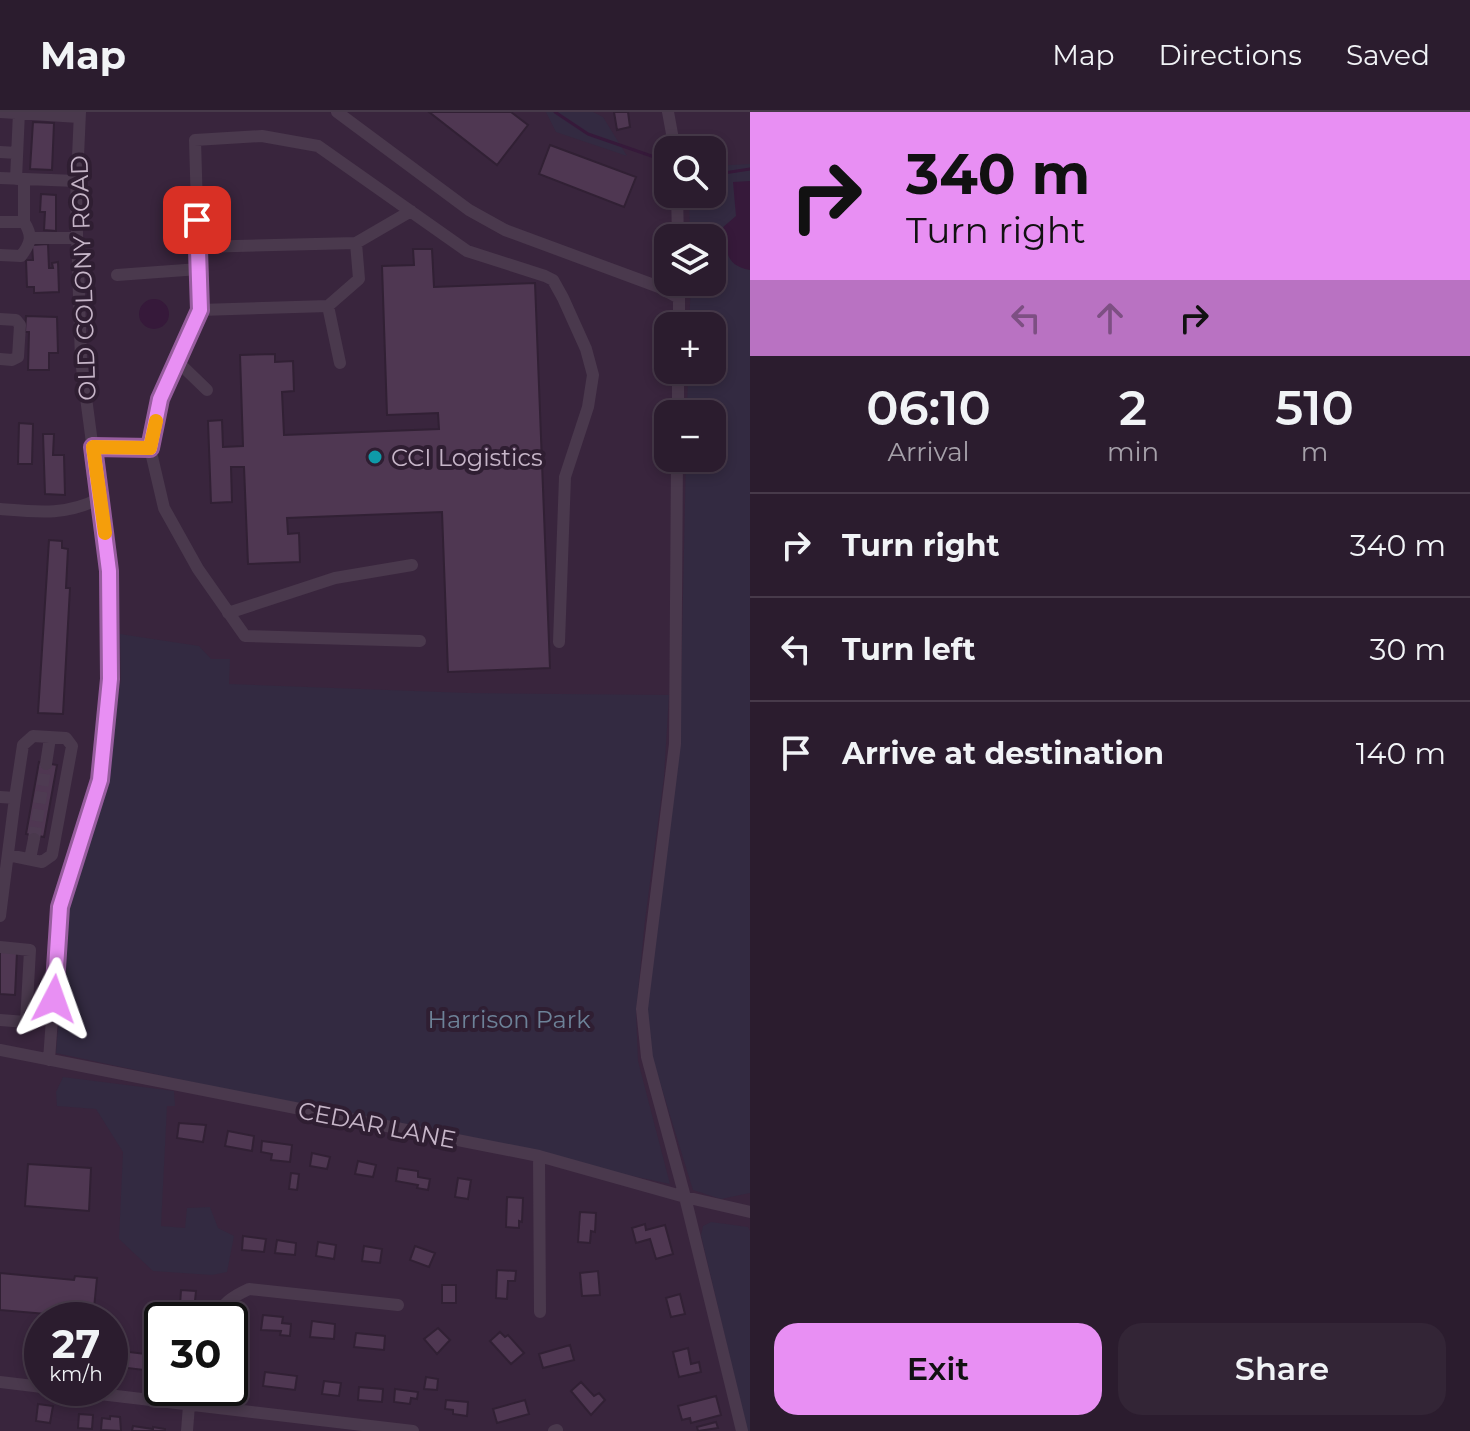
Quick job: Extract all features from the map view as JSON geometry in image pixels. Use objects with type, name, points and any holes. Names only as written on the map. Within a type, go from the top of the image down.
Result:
[{"type":"street","points":[[0,112],[80,114]]},
{"type":"street","points":[[337,112],[469,210],[505,230],[659,287],[679,298],[679,312]]},
{"type":"street","points":[[668,112],[672,136]]},
{"type":"street","points":[[0,255],[21,256],[30,243],[31,232],[24,222],[17,153],[19,113]]},
{"type":"street","name":"OLD COLONY ROAD","points":[[49,1060],[60,907],[100,780],[109,690],[109,571],[81,360],[76,181],[80,114]]},
{"type":"street","points":[[420,641],[245,636],[198,569],[164,508],[150,448],[160,399],[200,310],[195,140],[262,136],[318,146],[467,251],[553,280],[586,349],[593,375],[588,407],[565,477],[559,642]]},
{"type":"street","points":[[0,152],[17,153]]},
{"type":"street","points":[[0,178],[76,181]]},
{"type":"street","points":[[198,247],[356,243],[411,211]]},
{"type":"street","points":[[0,222],[24,222]]},
{"type":"street","points":[[30,238],[77,238]]},
{"type":"street","points":[[200,310],[328,306],[359,279],[356,243]]},
{"type":"street","points":[[117,275],[199,269]]},
{"type":"street","points":[[328,306],[340,363]]},
{"type":"street","points":[[0,319],[16,320],[20,325],[18,357],[0,359]]},
{"type":"street","points":[[177,361],[207,390]]},
{"type":"street","points":[[93,447],[150,448]]},
{"type":"street","points":[[677,472],[675,744],[642,1009],[647,1057],[742,1431]]},
{"type":"street","points":[[0,509],[48,513],[73,510],[100,498]]},
{"type":"street","points":[[228,613],[335,578],[412,565]]},
{"type":"street","points":[[0,916],[15,798],[23,745],[33,736],[66,738],[72,746],[52,855],[42,862],[8,855]]},
{"type":"street","points":[[46,764],[50,738]]},
{"type":"street","points":[[0,797],[15,798]]},
{"type":"street","points":[[30,859],[34,839]]},
{"type":"street","points":[[0,947],[30,950],[26,1022],[0,1020]]},
{"type":"street","name":"CEDAR LANE","points":[[0,1050],[539,1156],[750,1212]]},
{"type":"street","points":[[539,1156],[540,1312]]},
{"type":"street","points":[[228,1302],[249,1289],[398,1305]]},
{"type":"street","points":[[0,1382],[24,1385]]},
{"type":"street","points":[[187,1431],[189,1406]]},
{"type":"street","points":[[200,1406],[306,1424],[413,1431]]},
{"type":"green space","points":[[546,112],[593,112],[603,117],[627,156],[556,132]]},
{"type":"green space","points":[[750,164],[750,1193],[721,1199],[693,1190],[649,1047],[647,1011],[680,734],[686,472],[726,472],[726,400],[687,400],[688,384],[726,384],[726,312],[690,312],[690,296],[726,296],[726,224],[690,224],[689,208],[726,208],[726,165]]},
{"type":"green space","name":"Harrison Park","points":[[120,634],[199,646],[211,659],[230,659],[229,684],[468,693],[669,695],[664,777],[636,1012],[638,1061],[670,1184],[56,1053],[68,906],[93,831],[121,680]]},
{"type":"green space","points":[[63,1077],[174,1091],[175,1106],[167,1106],[161,1226],[185,1228],[187,1208],[210,1207],[218,1228],[234,1236],[227,1272],[212,1275],[153,1271],[119,1239],[123,1152],[96,1109],[57,1106],[56,1092]]},
{"type":"green space","points":[[711,1222],[748,1227],[750,1231],[750,1431],[747,1431],[701,1235],[703,1226]]},
{"type":"shaded area","points":[[750,181],[750,270],[730,260],[726,248],[726,225],[736,216],[733,182]]},
{"type":"shaded area","points":[[154,299],[165,303],[169,314],[165,325],[154,329],[143,325],[139,314],[143,303]]},
{"type":"building","points":[[429,112],[511,112],[528,125],[497,165]]},
{"type":"building","points":[[614,112],[628,112],[630,127],[617,130]]},
{"type":"building","points":[[33,122],[54,123],[52,170],[30,169]]},
{"type":"building","points":[[550,145],[636,177],[624,207],[539,174]]},
{"type":"building","points":[[41,194],[56,195],[56,231],[44,230],[45,212],[40,212]]},
{"type":"building","points":[[48,244],[49,268],[53,268],[52,263],[58,262],[59,292],[34,293],[34,287],[27,287],[26,260],[33,260],[32,245]]},
{"type":"building","name":"CCI Logistics","points":[[413,249],[432,249],[434,287],[535,283],[550,668],[448,672],[442,512],[287,518],[288,534],[299,533],[300,562],[248,564],[244,467],[231,467],[232,502],[211,503],[208,421],[222,420],[223,447],[243,446],[240,355],[275,354],[275,362],[293,361],[294,391],[282,392],[284,435],[439,429],[438,413],[387,415],[382,266],[414,265]]},
{"type":"building","points":[[26,316],[57,317],[58,353],[49,353],[49,370],[28,370],[29,332],[25,332]]},
{"type":"building","points":[[19,423],[33,424],[32,464],[18,464]]},
{"type":"building","points":[[43,434],[54,434],[53,455],[64,455],[65,495],[45,494]]},
{"type":"building","points":[[49,540],[62,541],[62,548],[68,549],[66,588],[70,588],[63,714],[38,713]]},
{"type":"building","points":[[39,762],[57,765],[44,837],[26,834]]},
{"type":"building","points":[[0,952],[17,952],[15,995],[0,994]]},
{"type":"building","points":[[179,1123],[206,1125],[203,1142],[177,1138]]},
{"type":"building","points":[[228,1131],[254,1136],[252,1151],[225,1146]]},
{"type":"building","points":[[262,1141],[292,1145],[290,1162],[271,1160],[272,1154],[261,1152]]},
{"type":"building","points":[[312,1153],[330,1157],[327,1169],[310,1166]]},
{"type":"building","points":[[358,1161],[376,1165],[373,1177],[355,1174]]},
{"type":"building","points":[[28,1164],[91,1168],[89,1211],[25,1206]]},
{"type":"building","points":[[398,1168],[418,1171],[418,1177],[430,1179],[428,1190],[396,1181]]},
{"type":"building","points":[[291,1173],[299,1174],[297,1190],[289,1189]]},
{"type":"building","points":[[458,1178],[471,1180],[468,1199],[455,1197]]},
{"type":"building","points":[[507,1197],[523,1198],[519,1228],[506,1227]]},
{"type":"building","points":[[580,1212],[596,1213],[595,1232],[591,1231],[590,1243],[578,1242]]},
{"type":"building","points":[[645,1224],[646,1230],[665,1225],[673,1254],[656,1259],[650,1239],[636,1243],[632,1228]]},
{"type":"building","points":[[243,1236],[266,1239],[264,1252],[242,1250]]},
{"type":"building","points":[[277,1240],[296,1243],[295,1255],[275,1253]]},
{"type":"building","points":[[318,1242],[336,1245],[334,1259],[316,1256]]},
{"type":"building","points":[[364,1246],[382,1249],[380,1263],[362,1261]]},
{"type":"building","points":[[415,1246],[435,1253],[429,1267],[410,1260]]},
{"type":"building","points":[[497,1270],[516,1271],[515,1281],[508,1281],[507,1299],[496,1298]]},
{"type":"building","points":[[598,1271],[600,1295],[582,1296],[580,1273]]},
{"type":"building","points":[[0,1273],[74,1280],[75,1276],[97,1278],[95,1302],[24,1302],[24,1312],[0,1310]]},
{"type":"building","points":[[442,1285],[456,1285],[456,1303],[442,1303]]},
{"type":"building","points":[[181,1290],[196,1291],[195,1302],[180,1302]]},
{"type":"building","points":[[680,1294],[685,1314],[671,1317],[666,1298]]},
{"type":"building","points":[[263,1315],[283,1317],[282,1323],[291,1324],[290,1336],[280,1335],[281,1331],[261,1330]]},
{"type":"building","points":[[312,1321],[335,1324],[334,1339],[310,1337]]},
{"type":"building","points":[[438,1328],[450,1340],[437,1354],[424,1339]]},
{"type":"building","points":[[500,1332],[505,1337],[508,1335],[524,1353],[511,1364],[490,1341]]},
{"type":"building","points":[[356,1333],[385,1336],[384,1350],[354,1347]]},
{"type":"building","points":[[570,1345],[574,1360],[543,1368],[539,1354]]},
{"type":"building","points":[[688,1348],[691,1364],[699,1362],[701,1372],[679,1377],[673,1352]]},
{"type":"building","points":[[128,1352],[144,1354],[144,1370],[128,1368]]},
{"type":"building","points":[[265,1372],[297,1376],[295,1390],[263,1386]]},
{"type":"building","points":[[426,1377],[438,1379],[437,1390],[424,1389]]},
{"type":"building","points":[[324,1381],[341,1383],[339,1396],[322,1394]]},
{"type":"building","points":[[581,1382],[594,1396],[599,1393],[605,1400],[591,1415],[571,1391]]},
{"type":"building","points":[[359,1387],[383,1389],[382,1402],[358,1400]]},
{"type":"building","points":[[395,1389],[418,1392],[417,1399],[411,1398],[410,1404],[394,1402]]},
{"type":"building","points":[[716,1396],[721,1415],[691,1423],[690,1418],[682,1420],[678,1406]]},
{"type":"building","points":[[446,1400],[468,1402],[467,1416],[445,1409]]},
{"type":"building","points":[[525,1400],[529,1414],[497,1423],[493,1409]]},
{"type":"building","points":[[38,1406],[53,1406],[50,1423],[36,1421]]},
{"type":"building","points":[[79,1414],[93,1415],[92,1429],[78,1428]]},
{"type":"building","points":[[110,1416],[120,1417],[121,1431],[101,1430],[102,1418],[110,1419]]},
{"type":"building","points":[[716,1422],[718,1428],[698,1431],[697,1427]]},
{"type":"building","points":[[133,1426],[153,1427],[165,1431],[132,1431]]},
{"type":"waterway","points":[[555,112],[588,134],[654,157]]},
{"type":"waterway","points":[[726,173],[750,169]]},
{"type":"tunnel","points":[[34,839],[46,764]]},
{"type":"slow traffic","points":[[105,533],[93,447],[150,448],[156,421]]},
{"type":"place","name":"CCI Logistics","points":[[375,457]]},
{"type":"route","points":[[54,999],[60,907],[100,780],[110,679],[109,571],[93,447],[150,448],[160,399],[200,310],[197,220]]}]
